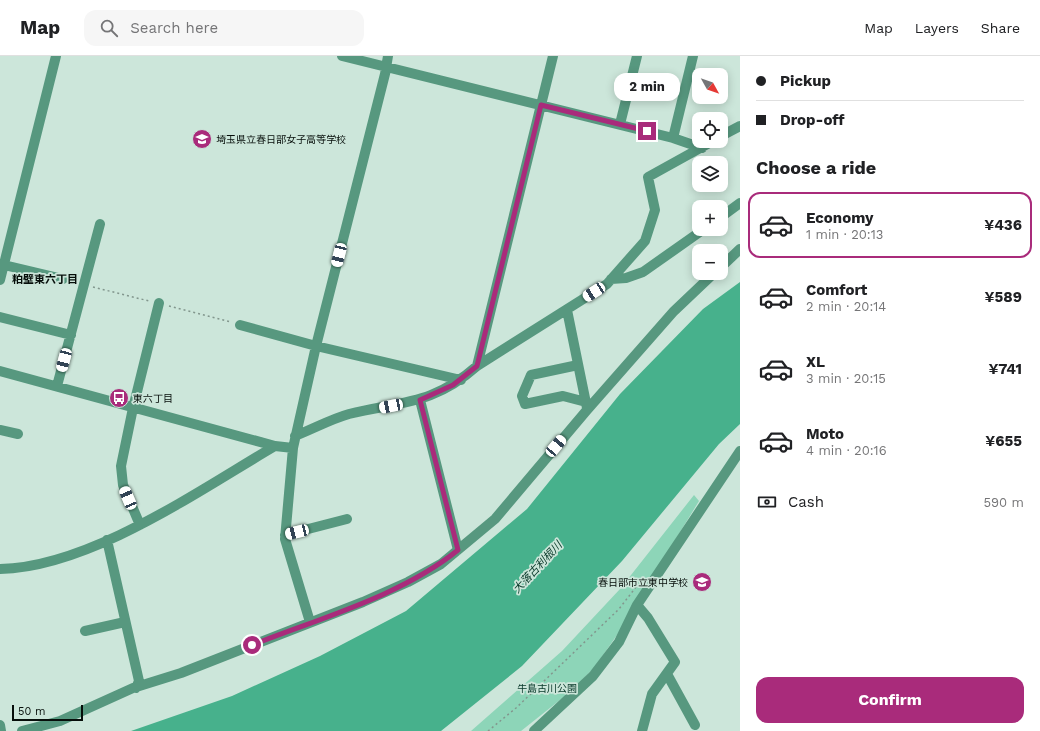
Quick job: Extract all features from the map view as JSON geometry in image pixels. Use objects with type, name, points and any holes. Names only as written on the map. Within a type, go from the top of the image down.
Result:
[{"type":"street","points":[[0,280],[56,56]]},
{"type":"street","points":[[342,56],[620,124],[692,145]]},
{"type":"street","points":[[310,622],[285,535],[293,448],[316,346],[385,74],[385,66],[388,56]]},
{"type":"street","points":[[477,366],[553,56]]},
{"type":"street","points":[[620,124],[637,56]]},
{"type":"street","points":[[673,138],[693,56]]},
{"type":"street","points":[[728,132],[740,126]]},
{"type":"street","points":[[295,436],[348,414],[420,400],[445,390],[461,380],[477,366],[567,310],[611,279],[645,241],[655,210],[648,177],[702,148]]},
{"type":"street","points":[[728,211],[740,203]]},
{"type":"street","points":[[57,386],[100,224]]},
{"type":"street","points":[[611,279],[626,278],[643,272],[694,236]]},
{"type":"street","points":[[728,260],[740,249]]},
{"type":"street","points":[[4,265],[63,279]]},
{"type":"street","points":[[22,731],[60,721],[136,688],[181,673],[363,602],[408,582],[441,564],[495,519],[586,406],[674,311],[707,280]]},
{"type":"street","points":[[140,525],[123,485],[121,466],[133,408],[160,303]]},
{"type":"street","points":[[567,310],[586,406]]},
{"type":"street","points":[[0,317],[71,335]]},
{"type":"street","points":[[240,325],[316,346],[461,380]]},
{"type":"street","points":[[578,365],[531,375],[522,396],[525,404],[563,396],[586,406]]},
{"type":"street","points":[[0,371],[275,446],[293,448]]},
{"type":"street","points":[[420,400],[458,550]]},
{"type":"street","points":[[0,430],[18,434]]},
{"type":"street","points":[[0,569],[17,568],[49,562],[107,540],[140,525],[275,446]]},
{"type":"street","points":[[534,731],[592,676],[625,634],[637,605],[740,451]]},
{"type":"street","points":[[285,535],[347,519]]},
{"type":"street","points":[[107,540],[139,681],[136,688]]},
{"type":"street","points":[[637,605],[648,618],[675,662],[668,674],[652,694],[642,731]]},
{"type":"street","points":[[85,632],[125,622]]},
{"type":"street","points":[[668,674],[695,725]]},
{"type":"street","points":[[0,725],[1,731]]},
{"type":"path","points":[[488,731],[516,708],[619,609],[639,583]]},
{"type":"green space","name":"牛島古川公園","points":[[694,495],[699,501],[617,635],[594,668],[565,696],[521,731],[471,731],[562,651],[620,589]]},
{"type":"water","name":"大落古利根川","points":[[740,282],[740,424],[719,444],[622,561],[522,666],[441,731],[131,731],[232,696],[320,656],[406,611],[527,509],[620,394],[703,309]]},
{"type":"place","name":"埼玉県立春日部女子高等学校","points":[[202,139]]},
{"type":"place","name":"東六丁目","points":[[119,398]]},
{"type":"place","name":"春日部市立東中学校","points":[[702,582]]},
{"type":"district","name":"粕壁東六丁目","points":[[45,279]]},
{"type":"route","points":[[252,645],[363,602],[408,582],[441,564],[458,550],[420,400],[445,390],[461,380],[477,366],[541,105],[647,131]]}]
